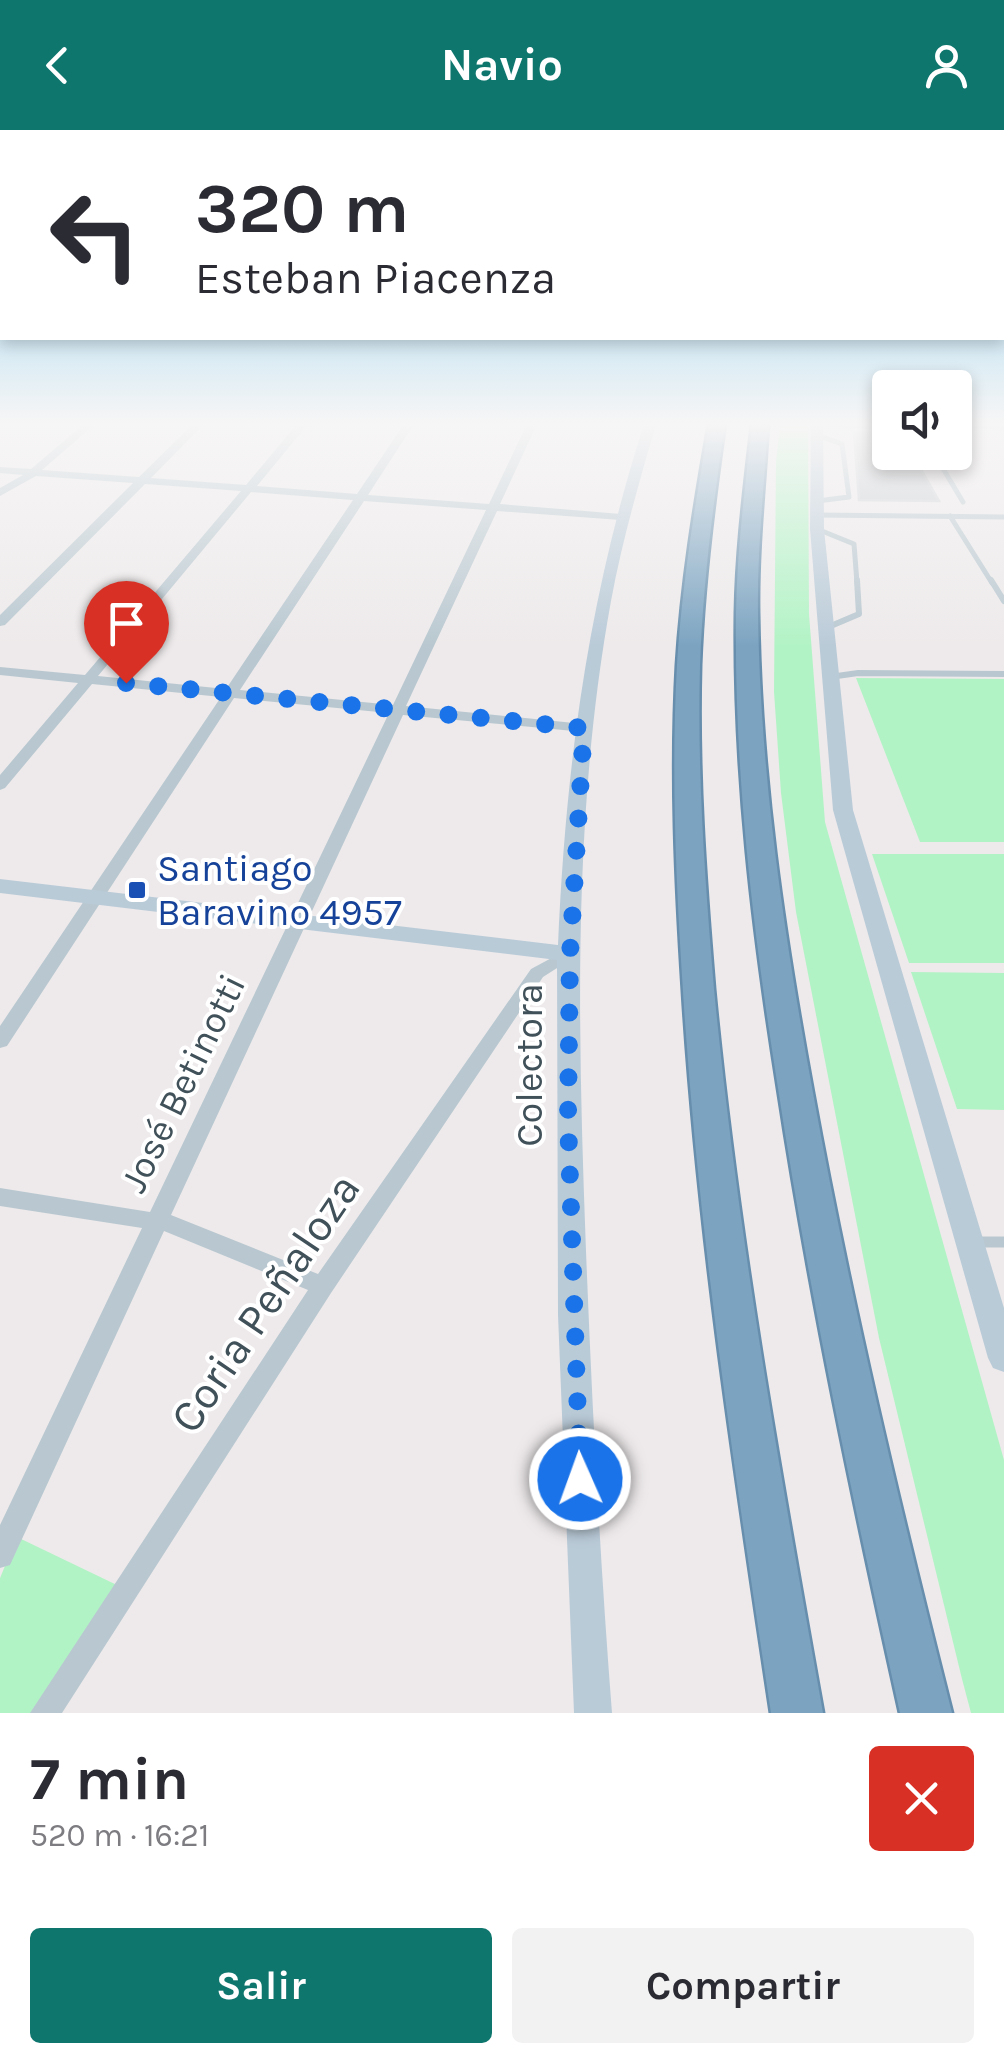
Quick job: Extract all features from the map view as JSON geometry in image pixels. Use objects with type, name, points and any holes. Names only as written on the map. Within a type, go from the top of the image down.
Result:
[{"type":"highway","points":[[707,498],[689,666],[688,800],[696,963],[728,1263],[797,1713]]},
{"type":"highway","points":[[754,498],[748,576],[748,674],[774,962],[835,1309],[926,1713]]},
{"type":"main road","name":"Colectora","points":[[593,1713],[574,1330],[568,1118],[570,954],[584,728],[598,630],[628,498]]},
{"type":"main road","points":[[818,498],[830,677],[850,840],[1004,1358]]},
{"type":"main road","points":[[0,886],[570,954]]},
{"type":"street","points":[[0,622],[125,498]]},
{"type":"street","points":[[0,785],[243,498]]},
{"type":"street","points":[[0,1041],[359,498]]},
{"type":"street","points":[[373,498],[622,517]]},
{"type":"street","name":"José Betinotti","points":[[0,1555],[496,498]]},
{"type":"street","points":[[0,671],[584,728]]},
{"type":"street","name":"Coria Peñaloza","points":[[45,1713],[323,1286],[538,973],[570,954]]},
{"type":"street","points":[[0,1197],[191,1230],[323,1286]]},
{"type":"lane","points":[[817,515],[847,498]]},
{"type":"lane","points":[[961,498],[963,502]]},
{"type":"lane","points":[[817,515],[1004,517]]},
{"type":"lane","points":[[817,515],[854,544],[860,614],[826,628]]},
{"type":"lane","points":[[950,516],[1004,601]]},
{"type":"lane","points":[[830,677],[858,673],[1004,674]]},
{"type":"lane","points":[[972,1242],[1004,1242]]},
{"type":"green space","points":[[776,498],[808,498],[809,614],[825,822],[1004,1460],[1004,1713],[971,1713],[879,1338],[796,912],[781,793],[774,692]]},
{"type":"green space","points":[[856,678],[1004,679],[1004,842],[920,842]]},
{"type":"green space","points":[[872,854],[1004,854],[1004,963],[909,963]]},
{"type":"green space","points":[[911,972],[1004,973],[1004,1110],[957,1109]]},
{"type":"green space","points":[[17,1537],[119,1586],[36,1713],[0,1713],[0,1578]]},
{"type":"building","points":[[859,498],[937,498],[939,501],[859,500]]},
{"type":"place","name":"Santiago Baravino 4957","points":[[137,890]]},
{"type":"route","points":[[126,683],[584,728],[570,954],[568,1118],[580,1479]]}]
